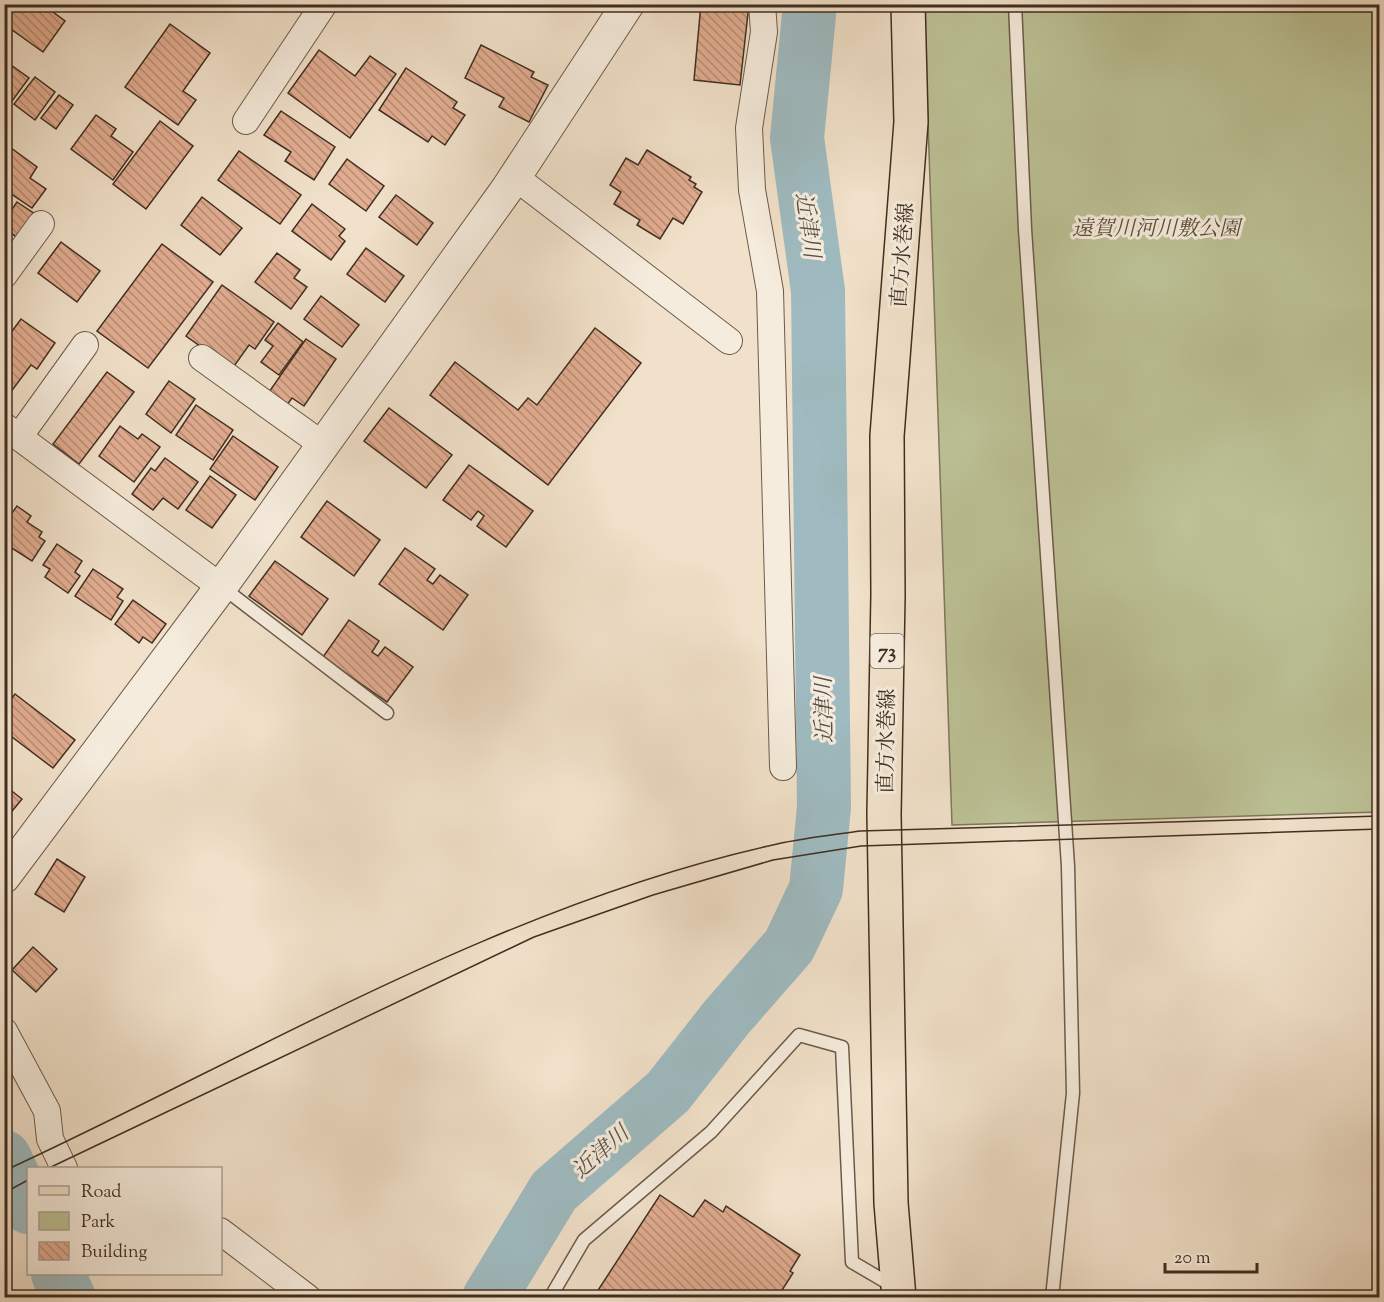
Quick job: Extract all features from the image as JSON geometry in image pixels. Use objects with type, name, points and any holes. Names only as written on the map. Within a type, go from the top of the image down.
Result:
[{"type":"main road","name":"直方水巻線","points":[[899,1293],[891,1203],[884,814],[888,595],[887,436],[911,122],[908,4]]},
{"type":"street","points":[[246,121],[324,4]]},
{"type":"street","points":[[4,877],[221,586],[515,177],[628,4]]},
{"type":"street","points":[[762,4],[764,32],[749,128],[752,190],[770,291],[783,766]]},
{"type":"street","points":[[515,177],[729,341]]},
{"type":"street","points":[[4,275],[41,224]]},
{"type":"street","points":[[85,345],[12,431],[221,586]]},
{"type":"street","points":[[202,358],[323,445]]},
{"type":"street","points":[[4,1031],[47,1111],[50,1139],[64,1167]]},
{"type":"street","points":[[222,1233],[308,1298]]},
{"type":"lane","points":[[1015,4],[1025,229],[1068,866],[1073,1093],[1053,1298]]},
{"type":"lane","points":[[221,586],[387,713]]},
{"type":"lane","points":[[550,1298],[584,1240],[711,1132],[799,1035],[842,1047],[852,1262],[899,1293]]},
{"type":"green space","name":"遠賀川河川敷公園","points":[[924,5],[1379,5],[1379,812],[952,825]]},
{"type":"building","points":[[8,4],[42,4],[65,21],[43,52],[4,24],[4,10]]},
{"type":"building","points":[[701,4],[749,4],[740,85],[694,80]]},
{"type":"building","points":[[170,24],[210,53],[183,91],[196,100],[178,125],[125,87]]},
{"type":"building","points":[[481,45],[534,72],[531,77],[548,85],[529,122],[499,107],[504,98],[465,78]]},
{"type":"building","points":[[319,50],[355,76],[370,56],[396,74],[350,138],[288,93]]},
{"type":"building","points":[[4,60],[29,78],[9,105],[4,102]]},
{"type":"building","points":[[406,68],[457,102],[453,108],[465,115],[445,145],[432,136],[428,142],[379,110]]},
{"type":"building","points":[[35,77],[55,92],[35,120],[14,104]]},
{"type":"building","points":[[59,95],[73,105],[56,129],[41,118]]},
{"type":"building","points":[[281,111],[335,147],[314,180],[285,161],[291,152],[264,135]]},
{"type":"building","points":[[96,115],[116,129],[111,136],[133,152],[113,180],[71,149]]},
{"type":"building","points":[[160,121],[193,146],[146,209],[113,184]]},
{"type":"building","points":[[7,145],[37,167],[30,178],[46,189],[32,208],[4,189]]},
{"type":"building","points":[[647,150],[691,177],[689,180],[696,184],[694,187],[702,192],[683,224],[673,218],[660,239],[637,225],[640,220],[614,204],[621,192],[610,185],[626,158],[638,165]]},
{"type":"building","points":[[239,151],[301,195],[280,224],[218,180]]},
{"type":"building","points":[[347,159],[384,186],[366,211],[329,184]]},
{"type":"building","points":[[396,195],[433,223],[417,245],[379,217]]},
{"type":"building","points":[[202,197],[242,228],[220,255],[181,225]]},
{"type":"building","points":[[17,202],[35,214],[20,239],[4,229],[4,221]]},
{"type":"building","points":[[312,204],[345,229],[339,236],[345,241],[331,260],[292,231]]},
{"type":"building","points":[[61,242],[100,271],[77,302],[38,273]]},
{"type":"building","points":[[162,244],[213,282],[148,368],[97,331]]},
{"type":"building","points":[[366,248],[404,276],[385,302],[347,274]]},
{"type":"building","points":[[277,253],[300,270],[294,278],[307,287],[291,309],[255,282]]},
{"type":"building","points":[[222,285],[274,322],[255,349],[249,345],[232,369],[186,336]]},
{"type":"building","points":[[321,296],[359,325],[342,347],[304,319]]},
{"type":"building","points":[[21,319],[55,343],[37,369],[31,365],[4,401],[4,342]]},
{"type":"building","points":[[278,323],[303,342],[279,375],[261,362],[273,346],[265,340]]},
{"type":"building","points":[[595,328],[641,363],[548,485],[430,395],[455,362],[518,410],[528,398],[537,405]]},
{"type":"building","points":[[306,339],[336,359],[304,406],[292,398],[287,405],[269,392]]},
{"type":"building","points":[[107,372],[134,392],[79,464],[53,444]]},
{"type":"building","points":[[169,381],[195,399],[171,433],[146,414]]},
{"type":"building","points":[[196,405],[233,430],[213,460],[176,435]]},
{"type":"building","points":[[389,408],[452,455],[426,488],[364,441]]},
{"type":"building","points":[[120,426],[138,439],[142,434],[160,447],[134,482],[99,456]]},
{"type":"building","points":[[233,436],[278,467],[255,500],[210,469]]},
{"type":"building","points":[[165,458],[198,482],[178,509],[163,498],[153,510],[132,494],[151,468],[155,471]]},
{"type":"building","points":[[469,465],[533,511],[506,547],[477,526],[484,516],[478,511],[471,520],[443,500]]},
{"type":"building","points":[[210,476],[236,495],[212,528],[186,510]]},
{"type":"building","points":[[327,501],[380,540],[354,576],[301,537]]},
{"type":"building","points":[[17,506],[31,516],[27,522],[42,532],[39,537],[45,541],[32,561],[4,543],[4,524]]},
{"type":"building","points":[[57,544],[82,561],[75,572],[80,576],[68,593],[45,577],[50,569],[43,565]]},
{"type":"building","points":[[405,548],[435,569],[427,580],[433,584],[440,575],[468,595],[443,630],[379,584]]},
{"type":"building","points":[[275,561],[328,599],[302,635],[249,596]]},
{"type":"building","points":[[93,569],[123,589],[117,597],[123,601],[111,620],[75,596]]},
{"type":"building","points":[[133,600],[166,624],[152,643],[143,637],[139,643],[115,624]]},
{"type":"building","points":[[349,620],[379,641],[372,652],[378,656],[385,647],[413,667],[387,702],[323,657]]},
{"type":"building","points":[[15,694],[75,740],[53,768],[4,731],[4,708]]},
{"type":"building","points":[[4,785],[22,799],[4,821]]},
{"type":"building","points":[[57,859],[85,877],[64,912],[35,894]]},
{"type":"building","points":[[33,947],[57,969],[36,992],[12,970]]},
{"type":"building","points":[[660,1195],[693,1217],[705,1200],[723,1212],[726,1206],[800,1255],[790,1271],[793,1273],[777,1298],[593,1298]]},
{"type":"waterway","name":"近津川","points":[[489,1298],[554,1191],[668,1092],[726,1018],[789,946],[816,889],[824,807],[818,291],[797,138],[810,4]]},
{"type":"waterway","points":[[4,1157],[27,1205]]},
{"type":"waterway","points":[[58,1275],[69,1298]]},
{"type":"tram line","points":[[4,1171],[383,986],[479,943],[576,904],[675,870],[777,844],[860,831],[1380,816]]},
{"type":"tram line","points":[[51,1167],[534,937],[653,895],[773,860],[861,846],[1380,829]]},
{"type":"tram line","points":[[4,1193],[27,1181]]}]
